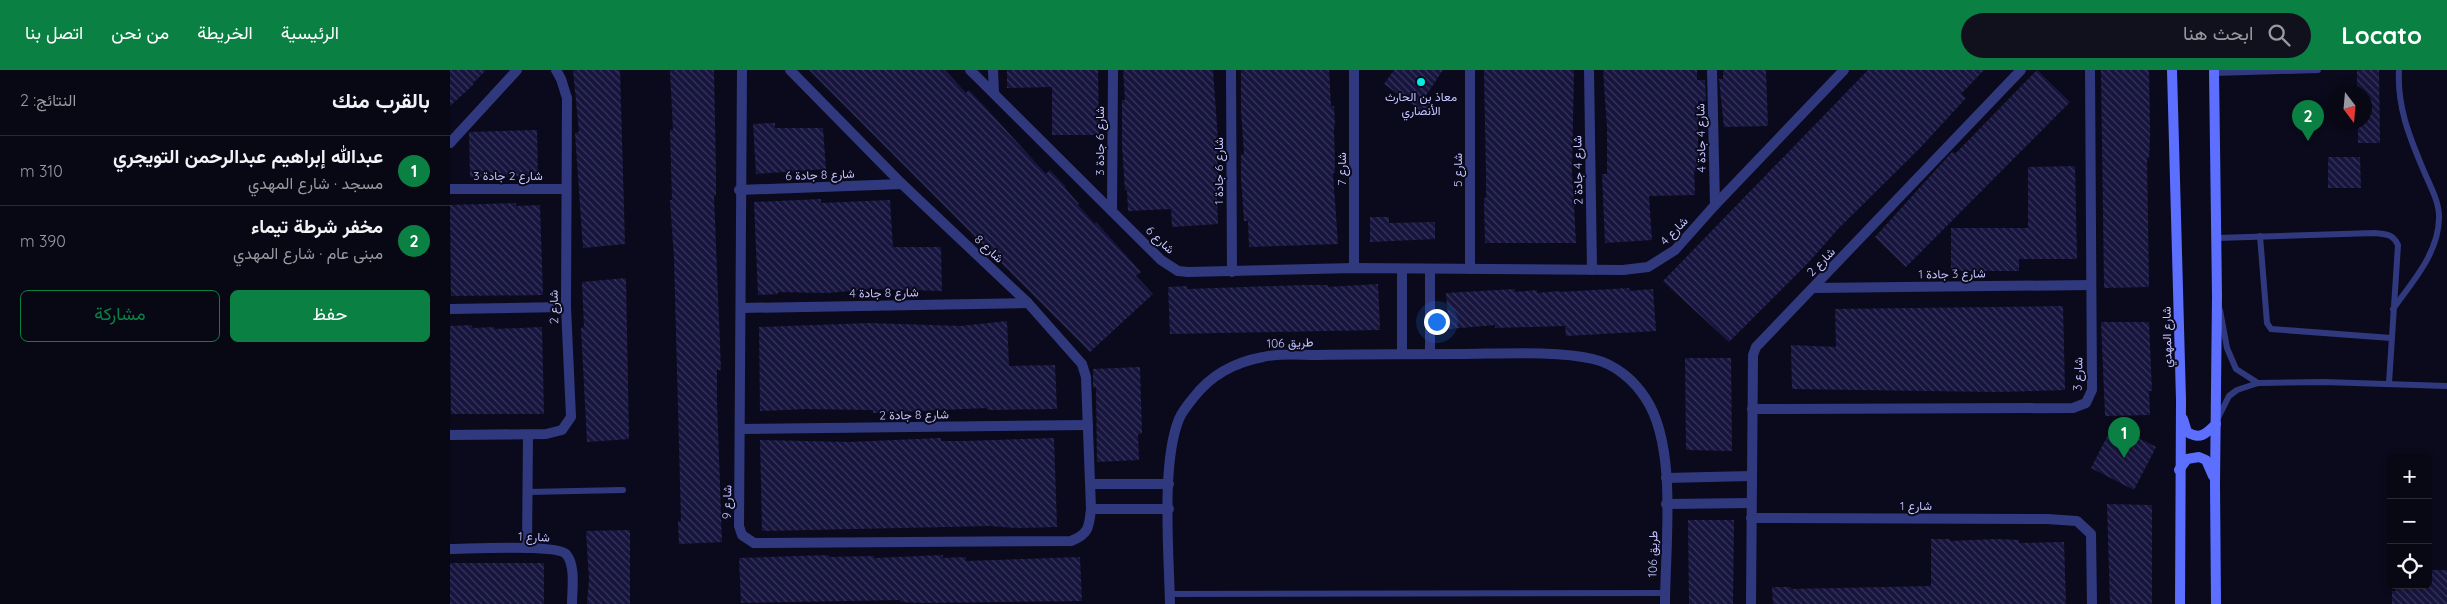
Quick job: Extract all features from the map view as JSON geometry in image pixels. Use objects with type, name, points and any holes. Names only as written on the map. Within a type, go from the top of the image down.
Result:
[{"type":"main road","name":"شارع المهدي","points":[[2172,70],[2181,400],[2179,470],[2180,604]]},
{"type":"main road","points":[[2214,71],[2218,296],[2214,484],[2216,604]]},
{"type":"main road","points":[[2181,400],[2184,426],[2187,432],[2194,436],[2201,436],[2216,424]]},
{"type":"main road","points":[[2179,470],[2187,459],[2200,457],[2206,460],[2210,466],[2214,484]]},
{"type":"street","points":[[450,143],[517,70]]},
{"type":"street","name":"شارع 2","points":[[450,435],[546,434],[562,430],[571,418],[566,307],[567,98],[556,70]]},
{"type":"street","name":"شارع 9","points":[[742,70],[739,190],[741,429],[738,526],[742,535],[754,543],[1071,542],[1083,536],[1089,525],[1091,484]]},
{"type":"street","name":"شارع 8","points":[[790,70],[902,184],[1028,303],[1082,364],[1086,377],[1091,484]]},
{"type":"street","name":"شارع 6","points":[[970,70],[1161,260],[1178,271],[1232,272],[1354,268],[1430,270]]},
{"type":"street","points":[[993,70],[994,93]]},
{"type":"street","name":"شارع 6 جادة 3","points":[[1112,211],[1113,70]]},
{"type":"street","name":"شارع 6 جادة 1","points":[[1231,70],[1232,272]]},
{"type":"street","name":"شارع 7","points":[[1354,70],[1354,268]]},
{"type":"street","name":"شارع 5","points":[[1470,70],[1470,269]]},
{"type":"street","name":"شارع 4 جادة 2","points":[[1589,70],[1592,270]]},
{"type":"street","name":"شارع 4 جادة 4","points":[[1712,70],[1714,205]]},
{"type":"street","points":[[1832,70],[1832,82]]},
{"type":"street","name":"شارع 4","points":[[1430,270],[1592,270],[1648,267],[1664,259],[1675,250],[1714,205],[1844,70]]},
{"type":"street","name":"شارع 2","points":[[1751,518],[1753,355],[1756,347],[2021,70]]},
{"type":"street","name":"شارع 3","points":[[1752,409],[2073,408],[2086,403],[2092,390],[2090,70]]},
{"type":"street","name":"شارع 8 جادة 6","points":[[739,190],[902,184]]},
{"type":"street","name":"شارع 2 جادة 3","points":[[450,189],[566,189]]},
{"type":"street","points":[[1402,269],[1402,353]]},
{"type":"street","points":[[1430,270],[1430,354]]},
{"type":"street","name":"شارع 3 جادة 1","points":[[1814,288],[2090,285]]},
{"type":"street","name":"شارع 8 جادة 4","points":[[741,308],[1028,303]]},
{"type":"street","points":[[450,309],[566,307]]},
{"type":"street","name":"طريق 106","points":[[1170,599],[1169,484],[1171,448],[1179,418],[1195,396],[1212,378],[1238,363],[1265,356],[1402,353],[1564,355],[1593,358],[1612,365],[1631,380],[1647,399],[1662,443],[1666,478],[1665,604]]},
{"type":"street","name":"شارع 8 جادة 2","points":[[741,429],[1088,426]]},
{"type":"street","points":[[527,548],[528,435]]},
{"type":"street","points":[[1666,478],[1752,476]]},
{"type":"street","points":[[1091,484],[1169,484]]},
{"type":"street","points":[[1666,504],[1751,503]]},
{"type":"street","points":[[1091,509],[1169,509]]},
{"type":"street","points":[[1751,518],[1751,604]]},
{"type":"street","name":"شارع 1","points":[[1751,518],[2037,519],[2077,521],[2091,534],[2092,604]]},
{"type":"street","name":"شارع 1","points":[[450,549],[551,549],[566,554],[572,570],[572,604]]},
{"type":"lane","points":[[2214,71],[2318,70]]},
{"type":"lane","points":[[2392,310],[2426,262],[2436,237],[2440,218],[2436,199],[2402,114],[2398,90],[2399,70]]},
{"type":"lane","points":[[2216,238],[2388,234],[2395,239],[2398,245],[2388,384]]},
{"type":"lane","points":[[2260,236],[2267,322],[2271,329],[2391,338]]},
{"type":"lane","points":[[2218,296],[2227,348],[2236,368],[2258,383]]},
{"type":"lane","points":[[2216,424],[2229,396],[2237,390],[2258,383],[2447,386]]},
{"type":"lane","points":[[528,492],[623,490]]},
{"type":"lane","points":[[1170,599],[1665,593]]},
{"type":"building","points":[[450,70],[486,70],[450,106]]},
{"type":"building","points":[[573,70],[620,70],[625,244],[583,248],[575,133],[579,132]]},
{"type":"building","points":[[670,70],[714,70],[716,196],[714,196],[721,370],[717,370],[717,402],[722,542],[679,544],[678,521],[681,521],[674,258],[670,200],[672,200],[670,130],[673,130]]},
{"type":"building","points":[[809,70],[945,70],[966,93],[969,90],[1046,174],[1050,170],[1066,187],[1078,205],[1141,272],[1136,276],[1153,294],[1090,352]]},
{"type":"building","points":[[1007,70],[1098,70],[1099,135],[1052,135],[1052,87],[1007,88]]},
{"type":"building","points":[[1123,70],[1213,70],[1219,154],[1217,154],[1218,178],[1216,178],[1218,224],[1172,227],[1171,209],[1128,211],[1122,146],[1122,100],[1125,100]]},
{"type":"building","points":[[1241,70],[1329,70],[1331,106],[1334,106],[1335,173],[1333,173],[1338,244],[1249,247],[1248,221],[1244,221],[1241,178],[1241,155],[1244,154]]},
{"type":"building","points":[[1394,70],[1443,70],[1425,97],[1431,102],[1424,113],[1384,84]]},
{"type":"building","points":[[1484,70],[1574,70],[1572,170],[1576,243],[1485,243]]},
{"type":"building","points":[[1603,70],[1697,70],[1697,80],[1705,80],[1706,101],[1698,101],[1698,171],[1694,171],[1695,195],[1649,196],[1652,240],[1605,243],[1602,174],[1607,174],[1607,128]]},
{"type":"building","points":[[1723,70],[1766,70],[1768,126],[1724,127],[1719,79],[1723,79]]},
{"type":"building","points":[[1868,70],[1984,70],[1961,94],[1966,98],[1920,148],[1839,228],[1808,263],[1729,342],[1663,281]]},
{"type":"building","points":[[2037,70],[2070,102],[1906,267],[1875,237],[1952,152],[1955,154]]},
{"type":"building","points":[[2101,70],[2149,70],[2150,135],[2149,158],[2147,158],[2149,287],[2104,288]]},
{"type":"building","points":[[2357,70],[2379,70],[2380,143],[2358,143],[2358,130],[2372,130],[2372,85],[2357,85]]},
{"type":"building","points":[[775,123],[775,128],[823,128],[826,169],[756,174],[753,124]]},
{"type":"building","points":[[537,130],[538,176],[470,177],[469,132]]},
{"type":"building","points":[[2328,157],[2360,157],[2361,188],[2328,188]]},
{"type":"building","points":[[2075,166],[2077,259],[2019,259],[2019,271],[1951,271],[1951,228],[2028,228],[2028,167]]},
{"type":"building","points":[[821,199],[821,203],[890,200],[893,247],[941,247],[942,291],[872,289],[827,293],[778,292],[778,294],[758,295],[754,202]]},
{"type":"building","points":[[516,203],[516,206],[540,205],[543,295],[451,296],[450,205]]},
{"type":"building","points":[[1370,217],[1389,217],[1389,223],[1435,222],[1435,239],[1370,242]]},
{"type":"building","points":[[626,278],[629,439],[587,442],[581,328],[584,327],[582,282]]},
{"type":"building","points":[[1378,284],[1380,330],[1170,334],[1168,287],[1187,286],[1187,289],[1328,285],[1328,287]]},
{"type":"building","points":[[1629,288],[1630,291],[1653,289],[1656,331],[1566,336],[1565,326],[1495,328],[1495,325],[1449,329],[1446,293],[1515,289],[1515,292],[1537,290],[1537,293]]},
{"type":"building","points":[[2063,306],[2065,390],[1997,392],[1792,389],[1791,345],[1836,347],[1835,309]]},
{"type":"building","points":[[1007,321],[1009,366],[1055,365],[1057,409],[987,410],[987,408],[873,413],[873,410],[805,409],[760,411],[759,327],[869,323],[961,326]]},
{"type":"building","points":[[2101,322],[2149,322],[2152,391],[2149,391],[2150,415],[2105,416]]},
{"type":"building","points":[[472,325],[472,328],[495,327],[495,329],[542,327],[544,414],[451,414],[450,326]]},
{"type":"building","points":[[1685,358],[1731,358],[1732,451],[1686,450]]},
{"type":"building","points":[[1140,367],[1142,434],[1138,434],[1139,460],[1097,462],[1096,387],[1093,388],[1093,369]]},
{"type":"building","points":[[2113,425],[2156,447],[2134,490],[2091,468]]},
{"type":"building","points":[[941,438],[941,441],[964,441],[1054,438],[1057,527],[1015,528],[991,526],[762,531],[760,440],[849,442]]},
{"type":"building","points":[[2107,504],[2152,505],[2152,604],[2110,604]]},
{"type":"building","points":[[1688,520],[1734,520],[1733,604],[1689,604]]},
{"type":"building","points":[[630,530],[630,604],[587,604],[589,579],[586,531]]},
{"type":"building","points":[[1931,539],[1950,539],[1950,541],[2019,540],[2019,543],[2064,542],[2066,604],[1773,604],[1772,587],[1791,587],[1791,589],[1931,586]]},
{"type":"building","points":[[829,555],[829,557],[874,556],[874,558],[943,555],[943,558],[966,557],[966,561],[1080,557],[1082,601],[923,603],[900,602],[900,600],[741,603],[739,558]]},
{"type":"building","points":[[544,563],[544,604],[450,604],[450,564]]},
{"type":"building","points":[[2432,570],[2447,570],[2447,604],[2392,604],[2392,591],[2396,591],[2396,589],[2432,589]]},
{"type":"place","name":"معاذ بن الحارث الأنصاري","points":[[1421,82]]},
{"type":"place","name":"مخفر شرطة تيماء","points":[[2308,141]]},
{"type":"place","name":"عبدالله إبراهيم عبدالرحمن التويجري","points":[[2124,458]]}]
